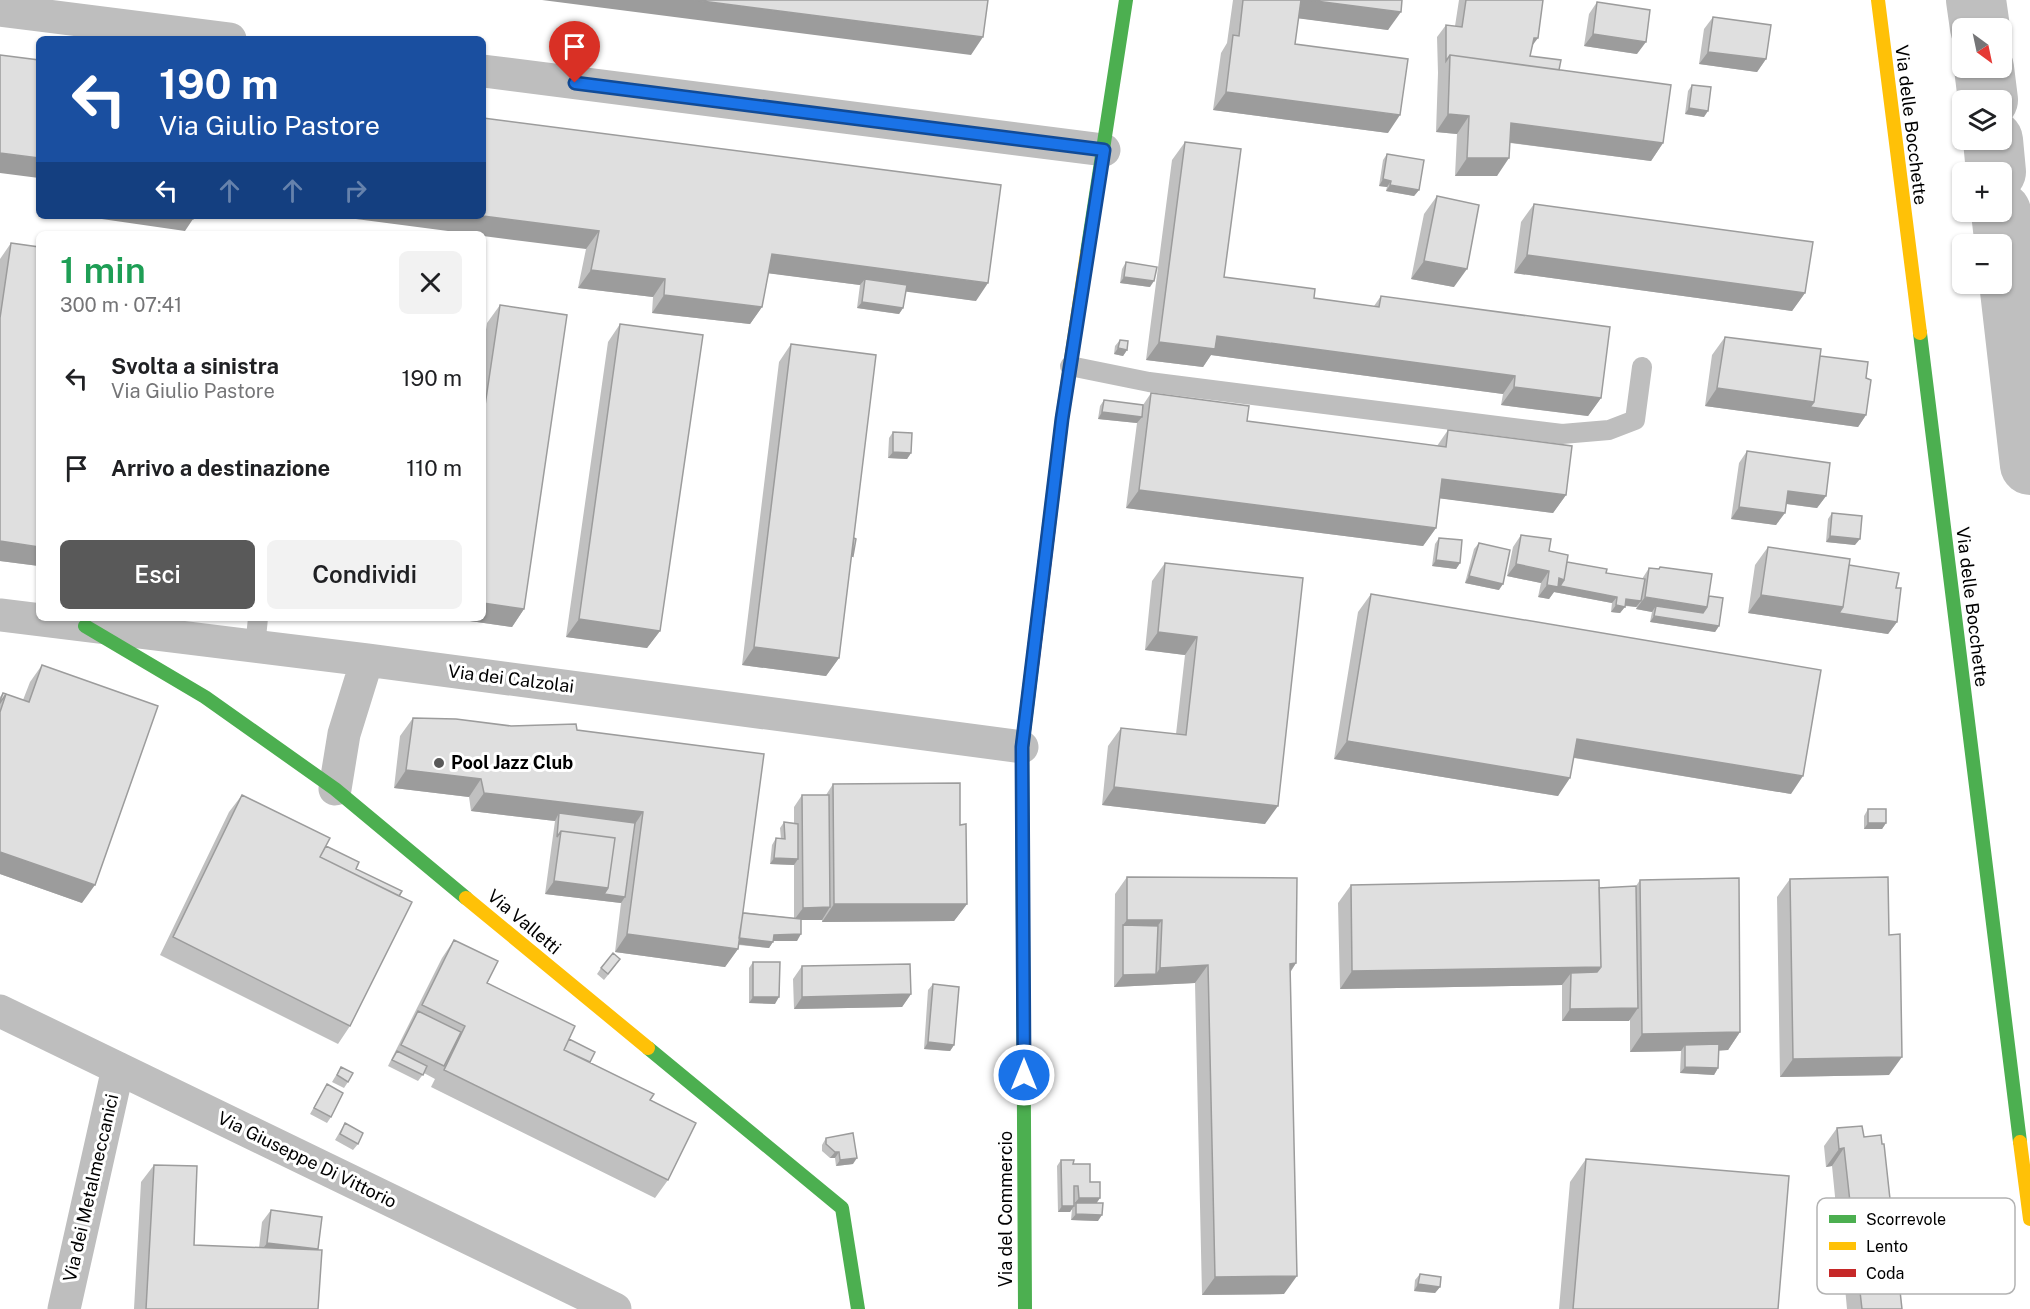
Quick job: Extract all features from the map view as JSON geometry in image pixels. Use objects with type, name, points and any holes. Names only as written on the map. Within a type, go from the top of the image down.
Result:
[{"type":"street","name":"Via del Commercio","points":[[1025,1309],[1022,747],[1070,366],[1126,0]]},
{"type":"street","name":"Via delle Bocchette","points":[[1878,0],[2030,1219]]},
{"type":"street","points":[[0,10],[206,36]]},
{"type":"street","points":[[486,71],[1104,150]]},
{"type":"street","name":"Via dei Calzolai","points":[[0,615],[36,620]]},
{"type":"street","name":"Via dei Calzolai","points":[[46,621],[85,626],[256,632],[367,660],[1022,747]]},
{"type":"street","name":"Via Valletti","points":[[85,626],[205,697],[335,789],[842,1208],[858,1309]]},
{"type":"street","points":[[335,789],[344,734],[367,660]]},
{"type":"street","name":"Via Giuseppe Di Vittorio","points":[[0,1011],[615,1309]]},
{"type":"street","name":"Via dei Metalmeccanici","points":[[64,1309],[118,1068]]},
{"type":"lane","points":[[1070,366],[1149,382],[1562,434],[1609,430],[1635,420],[1642,367]]},
{"type":"building","points":[[694,0],[988,0],[983,37]]},
{"type":"building","points":[[1243,0],[1301,0],[1295,44],[1408,59],[1400,115],[1226,92],[1233,35],[1239,36]]},
{"type":"building","points":[[1308,0],[1402,0],[1401,12]]},
{"type":"building","points":[[1466,0],[1543,0],[1538,38],[1534,38],[1530,56],[1561,60],[1559,70],[1450,55],[1446,61],[1446,25],[1462,27]]},
{"type":"building","points":[[1597,2],[1650,10],[1646,42],[1593,34]]},
{"type":"building","points":[[1713,17],[1771,25],[1766,59],[1708,52]]},
{"type":"building","points":[[0,55],[36,60],[36,158],[0,153]]},
{"type":"building","points":[[1450,55],[1671,85],[1663,143],[1511,123],[1509,158],[1467,158],[1469,116],[1448,114]]},
{"type":"building","points":[[1692,85],[1711,87],[1708,111],[1689,108]]},
{"type":"building","points":[[486,118],[1001,185],[988,283],[772,254],[762,307],[664,295],[665,279],[591,270],[599,231],[486,216]]},
{"type":"building","points":[[1185,142],[1241,149],[1224,277],[1315,289],[1314,298],[1379,307],[1381,296],[1610,327],[1601,398],[1514,387],[1515,376],[1217,336],[1215,349],[1159,342]]},
{"type":"building","points":[[1387,154],[1424,160],[1419,190],[1390,185],[1391,181],[1383,179]]},
{"type":"building","points":[[1437,196],[1479,205],[1467,269],[1424,261]]},
{"type":"building","points":[[1534,204],[1813,242],[1805,293],[1527,255]]},
{"type":"building","points":[[11,243],[36,247],[36,547],[0,541],[0,318]]},
{"type":"building","points":[[1126,262],[1157,267],[1154,281],[1124,277]]},
{"type":"building","points":[[865,279],[907,285],[903,308],[862,302]]},
{"type":"building","points":[[500,305],[567,315],[524,609],[486,603],[486,399]]},
{"type":"building","points":[[620,324],[703,335],[660,631],[579,619]]},
{"type":"building","points":[[1725,337],[1821,349],[1814,402],[1717,388]]},
{"type":"building","points":[[1120,340],[1128,341],[1127,350],[1118,348]]},
{"type":"building","points":[[791,344],[876,355],[839,658],[754,647]]},
{"type":"building","points":[[1820,356],[1868,362],[1866,378],[1871,380],[1866,415],[1810,407],[1814,402]]},
{"type":"building","points":[[1151,393],[1249,406],[1247,421],[1446,447],[1448,430],[1572,446],[1566,495],[1442,479],[1436,528],[1139,490]]},
{"type":"building","points":[[1104,400],[1143,405],[1142,417],[1102,412]]},
{"type":"building","points":[[893,432],[912,433],[911,453],[893,452]]},
{"type":"building","points":[[1747,451],[1830,463],[1826,496],[1788,491],[1785,513],[1739,507]]},
{"type":"building","points":[[1832,513],[1862,516],[1860,539],[1830,536]]},
{"type":"building","points":[[1521,535],[1551,539],[1549,551],[1568,555],[1564,580],[1559,578],[1558,587],[1547,585],[1549,571],[1516,564]]},
{"type":"building","points":[[854,538],[856,539],[853,556],[852,555]]},
{"type":"building","points":[[1439,538],[1462,540],[1460,563],[1436,560]]},
{"type":"building","points":[[1479,543],[1510,550],[1503,584],[1469,576]]},
{"type":"building","points":[[1768,547],[1850,559],[1843,607],[1761,595]]},
{"type":"building","points":[[1567,562],[1607,569],[1606,573],[1645,579],[1641,601],[1626,599],[1625,607],[1616,605],[1617,597],[1560,586],[1564,580]]},
{"type":"building","points":[[1165,563],[1303,578],[1278,806],[1114,787],[1121,728],[1186,735],[1197,637],[1158,632]]},
{"type":"building","points":[[1849,565],[1899,573],[1896,588],[1901,588],[1897,622],[1839,613],[1843,607]]},
{"type":"building","points":[[1660,567],[1712,574],[1707,607],[1645,597],[1649,568],[1659,569]]},
{"type":"building","points":[[1371,594],[1821,670],[1803,776],[1577,739],[1570,778],[1347,741]]},
{"type":"building","points":[[1709,596],[1723,598],[1719,626],[1654,616],[1656,606],[1703,613]]},
{"type":"building","points":[[42,665],[158,706],[95,885],[0,852],[0,712],[6,694],[29,702]]},
{"type":"building","points":[[413,718],[456,719],[511,726],[576,724],[577,730],[764,754],[738,949],[627,934],[643,812],[484,793],[481,779],[406,770]]},
{"type":"building","points":[[960,783],[960,825],[966,824],[967,904],[834,904],[833,784]]},
{"type":"building","points":[[242,795],[330,838],[320,857],[412,902],[350,1026],[173,937]]},
{"type":"building","points":[[802,795],[829,795],[830,907],[803,908]]},
{"type":"building","points":[[1868,809],[1886,809],[1886,823],[1868,823]]},
{"type":"building","points":[[559,813],[635,823],[625,897],[604,894],[608,888],[615,838],[561,831],[557,837]]},
{"type":"building","points":[[784,822],[798,824],[798,859],[774,858],[776,838],[785,839]]},
{"type":"building","points":[[561,831],[615,838],[608,888],[554,881]]},
{"type":"building","points":[[326,846],[359,862],[356,869],[402,891],[399,896],[320,857]]},
{"type":"building","points":[[1127,877],[1297,878],[1296,963],[1290,964],[1297,1276],[1215,1277],[1208,965],[1160,968],[1162,920],[1127,920]]},
{"type":"building","points":[[1888,877],[1889,935],[1900,934],[1902,1057],[1793,1059],[1790,879]]},
{"type":"building","points":[[1739,878],[1740,1032],[1642,1034],[1640,880]]},
{"type":"building","points":[[1599,880],[1601,967],[1352,971],[1351,885]]},
{"type":"building","points":[[1636,886],[1638,1008],[1570,1009],[1571,973],[1597,972],[1601,967],[1599,888]]},
{"type":"building","points":[[743,913],[801,919],[801,934],[774,935],[773,942],[739,938]]},
{"type":"building","points":[[1123,925],[1158,926],[1156,974],[1123,975]]},
{"type":"building","points":[[454,940],[498,961],[487,983],[575,1026],[564,1050],[654,1094],[650,1100],[696,1123],[668,1180],[444,1070],[465,1026],[422,1005]]},
{"type":"building","points":[[613,953],[620,959],[608,974],[601,968]]},
{"type":"building","points":[[753,962],[780,962],[779,997],[753,997]]},
{"type":"building","points":[[910,964],[911,994],[802,997],[802,966]]},
{"type":"building","points":[[933,984],[959,987],[954,1045],[928,1042]]},
{"type":"building","points":[[418,1011],[461,1032],[444,1066],[401,1045]]},
{"type":"building","points":[[569,1039],[595,1052],[590,1062],[564,1050]]},
{"type":"building","points":[[1719,1044],[1718,1068],[1685,1067],[1685,1045]]},
{"type":"building","points":[[397,1051],[427,1066],[423,1075],[392,1060]]},
{"type":"building","points":[[341,1067],[353,1073],[348,1082],[337,1075]]},
{"type":"building","points":[[327,1084],[343,1093],[331,1117],[314,1108]]},
{"type":"building","points":[[345,1123],[363,1133],[358,1144],[340,1134]]},
{"type":"building","points":[[1862,1126],[1864,1137],[1881,1135],[1890,1198],[1850,1198],[1844,1148],[1839,1149],[1837,1128]]},
{"type":"building","points":[[853,1133],[857,1158],[840,1160],[839,1152],[835,1152],[826,1144],[826,1138]]},
{"type":"building","points":[[1586,1159],[1789,1176],[1778,1309],[1573,1309]]},
{"type":"building","points":[[1061,1160],[1074,1160],[1073,1164],[1090,1164],[1090,1182],[1100,1182],[1100,1198],[1079,1198],[1078,1186],[1074,1186],[1074,1206],[1062,1206]]},
{"type":"building","points":[[154,1165],[197,1166],[194,1245],[322,1250],[318,1309],[146,1309]]},
{"type":"building","points":[[1076,1203],[1103,1203],[1102,1215],[1076,1214]]},
{"type":"building","points":[[271,1210],[322,1217],[318,1249],[267,1243]]},
{"type":"building","points":[[1420,1274],[1441,1277],[1440,1287],[1418,1284]]},
{"type":"building","points":[[1860,1294],[1900,1294],[1902,1309],[1862,1309]]},
{"type":"waterway","points":[[1976,0],[1979,18]]},
{"type":"waterway","points":[[1985,78],[1987,90]]},
{"type":"waterway","points":[[1994,150],[1995,162]]},
{"type":"waterway","points":[[2002,222],[2030,465]]},
{"type":"traffic: fast","points":[[1087,253],[1126,0]]},
{"type":"traffic: fast","points":[[1920,333],[2020,1142]]},
{"type":"traffic: fast","points":[[85,626],[205,697],[335,789],[466,898]]},
{"type":"traffic: fast","points":[[1025,1309],[1022,747],[1032,666]]},
{"type":"traffic: fast","points":[[648,1048],[842,1208],[858,1309]]},
{"type":"traffic: slow","points":[[1878,0],[1920,333]]},
{"type":"traffic: slow","points":[[1049,526],[1062,419],[1087,253]]},
{"type":"traffic: slow","points":[[466,898],[648,1048]]},
{"type":"traffic: slow","points":[[2020,1142],[2030,1219]]},
{"type":"traffic: jam","points":[[1032,666],[1049,526]]},
{"type":"place","name":"Pool Jazz Club","points":[[439,763]]},
{"type":"route","points":[[575,83],[1104,150],[1062,419],[1022,747],[1024,1075]]}]
